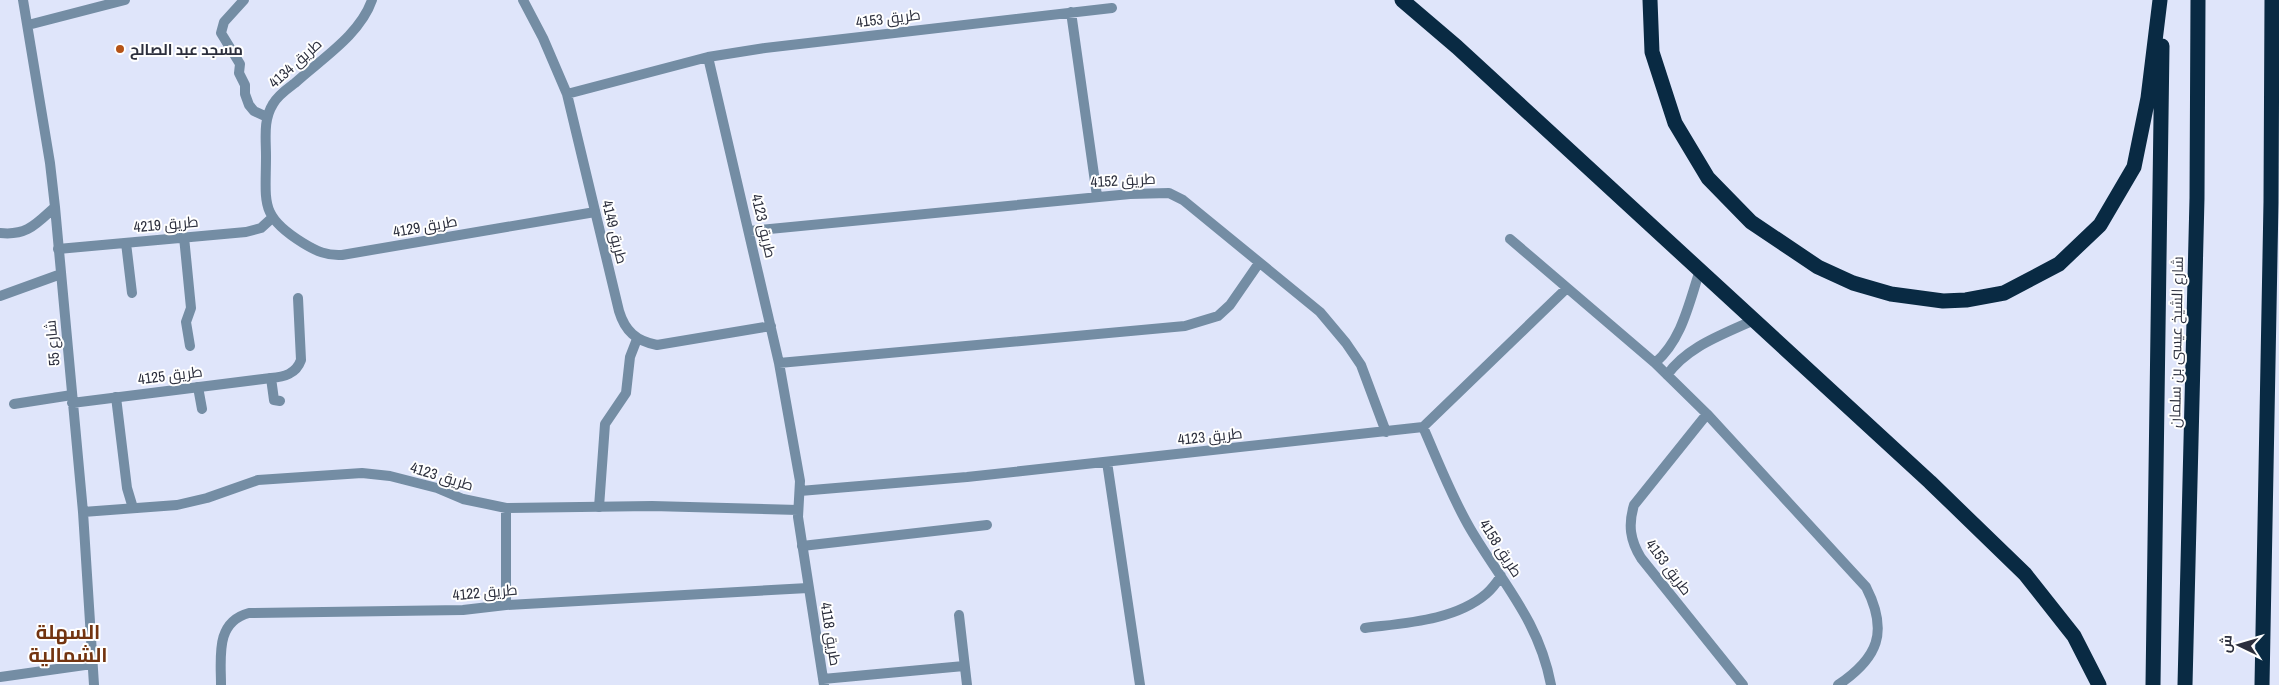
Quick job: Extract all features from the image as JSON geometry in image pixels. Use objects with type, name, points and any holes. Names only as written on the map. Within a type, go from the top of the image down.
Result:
[{"type":"highway","points":[[1402,0],[1458,47],[1930,482],[2025,574],[2074,636],[2099,685]]},
{"type":"highway","points":[[1650,0],[1652,52],[1675,123],[1708,178],[1751,222],[1818,267],[1853,283],[1891,294],[1943,301],[1966,300],[2004,293],[2059,264],[2100,225],[2134,167],[2148,98],[2161,0]]},
{"type":"highway","points":[[2153,685],[2162,122],[2161,0]]},
{"type":"highway","name":"شارع الشيخ عيسى بن سلمان","points":[[2185,685],[2197,198],[2198,0]]},
{"type":"highway","points":[[2262,685],[2271,212],[2272,0]]},
{"type":"street","name":"شارع 55","points":[[23,0],[50,163],[55,207],[83,512],[94,685]]},
{"type":"street","points":[[28,25],[125,0]]},
{"type":"street","points":[[244,0],[224,22],[221,33],[240,64],[239,73],[245,85],[245,94],[249,105],[267,117],[266,199],[272,218]]},
{"type":"street","name":"طريق 4134","points":[[267,117],[276,99],[358,26],[372,0]]},
{"type":"street","name":"طريق 4149","points":[[524,0],[567,94],[622,322],[637,339]]},
{"type":"street","name":"طريق 4153","points":[[567,94],[708,57],[765,48],[1112,8]]},
{"type":"street","points":[[1071,12],[1097,196]]},
{"type":"street","name":"طريق 4123","points":[[708,57],[750,231],[779,363],[800,491],[798,510],[808,588]]},
{"type":"street","name":"طريق 4152","points":[[750,231],[1097,196],[1169,193],[1183,200],[1320,312],[1346,343],[1360,365],[1386,432]]},
{"type":"street","points":[[0,233],[20,233],[31,228],[55,207]]},
{"type":"street","name":"طريق 4129","points":[[272,218],[281,229],[311,248],[336,256],[595,212]]},
{"type":"street","name":"طريق 4219","points":[[58,249],[254,230],[272,218]]},
{"type":"street","points":[[184,238],[191,308],[186,322],[190,346]]},
{"type":"street","points":[[1510,240],[1654,363],[1707,414],[1866,587],[1875,605],[1878,626],[1875,646],[1866,663],[1838,685]]},
{"type":"street","points":[[126,243],[132,293]]},
{"type":"street","points":[[779,363],[1184,326],[1218,316],[1230,305],[1259,263]]},
{"type":"street","points":[[1654,363],[1664,355],[1678,335],[1700,270]]},
{"type":"street","points":[[0,296],[61,274]]},
{"type":"street","points":[[1423,426],[1568,288]]},
{"type":"street","name":"طريق 4125","points":[[14,404],[116,397],[271,378],[291,373],[299,366],[301,360],[298,298]]},
{"type":"street","points":[[1667,376],[1692,349],[1754,320]]},
{"type":"street","points":[[599,507],[605,424],[626,393],[630,357],[637,339],[652,344],[667,344],[771,326]]},
{"type":"street","points":[[271,378],[274,400],[280,401]]},
{"type":"street","points":[[198,386],[202,409]]},
{"type":"street","points":[[116,397],[127,488],[133,508]]},
{"type":"street","name":"طريق 4153","points":[[1707,414],[1634,505],[1630,518],[1630,532],[1634,546],[1641,558],[1743,685]]},
{"type":"street","name":"طريق 4123","points":[[800,491],[967,477],[1386,432],[1423,426]]},
{"type":"street","name":"طريق 4158","points":[[1423,426],[1458,506],[1482,548],[1528,616],[1539,642],[1551,685]]},
{"type":"street","points":[[1107,462],[1140,685]]},
{"type":"street","name":"طريق 4123","points":[[83,512],[177,505],[206,498],[258,480],[362,473],[390,476],[437,488],[463,499],[506,508],[599,507],[798,510]]},
{"type":"street","points":[[506,508],[506,605]]},
{"type":"street","points":[[802,546],[987,525]]},
{"type":"street","points":[[1365,628],[1412,622],[1445,614],[1471,604],[1487,593],[1502,576]]},
{"type":"street","name":"طريق 4122","points":[[221,685],[222,639],[229,625],[242,615],[257,613],[463,610],[506,605],[808,588]]},
{"type":"street","name":"طريق 4118","points":[[808,588],[823,682]]},
{"type":"street","points":[[959,615],[967,685]]},
{"type":"street","points":[[0,677],[92,664]]},
{"type":"street","points":[[823,682],[964,666]]},
{"type":"street","points":[[0,674],[2,685]]},
{"type":"place","name":"مسجد عبد الصالح","points":[[120,49]]},
{"type":"district","name":"السهلة الشمالية","points":[[68,642]]}]
